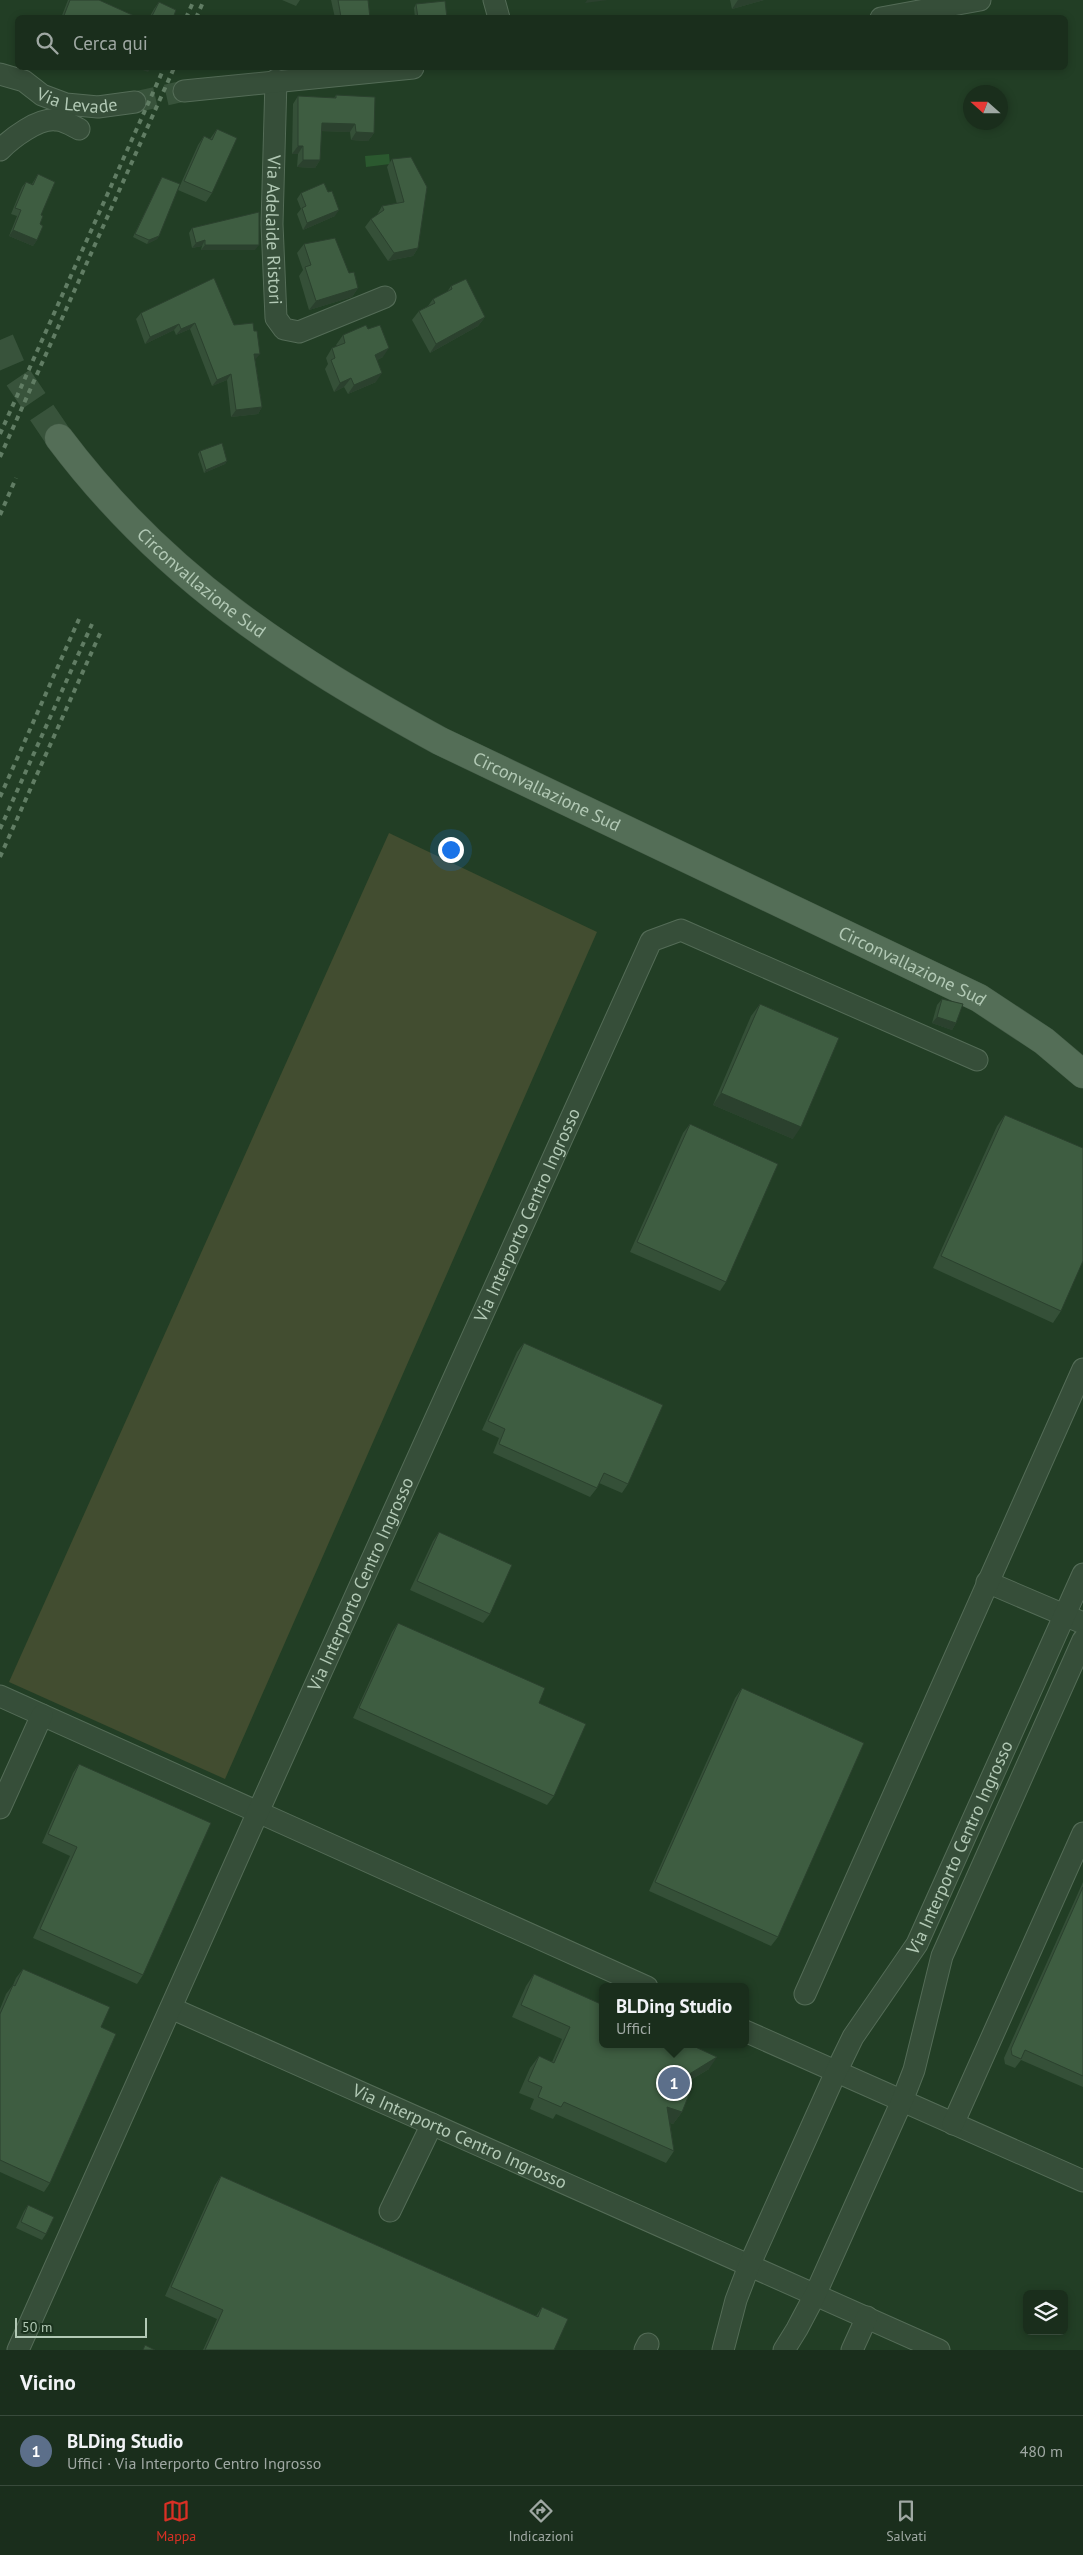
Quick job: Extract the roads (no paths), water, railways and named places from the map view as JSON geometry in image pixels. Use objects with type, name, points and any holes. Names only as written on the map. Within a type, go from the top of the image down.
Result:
[{"type":"main road","name":"Circonvallazione Sud","points":[[59,438],[88,477],[126,519],[168,559],[223,606],[299,660],[440,741],[979,998],[1044,1041],[1083,1074]]},
{"type":"street","points":[[494,0],[498,15]]},
{"type":"street","points":[[898,15],[980,0]]},
{"type":"street","points":[[184,90],[390,70]]},
{"type":"street","name":"Via Levade","points":[[0,74],[24,81],[42,95],[74,106],[104,106],[135,102]]},
{"type":"street","name":"Via Adelaide Ristori","points":[[276,80],[272,224],[276,318],[284,329],[300,332],[385,297]]},
{"type":"street","points":[[0,86],[24,81]]},
{"type":"street","points":[[0,150],[11,139],[30,127],[56,120],[79,129]]},
{"type":"street","name":"Via Interporto Centro Ingrosso","points":[[18,2350],[258,1812],[651,941],[681,930],[977,1060]]},
{"type":"street","points":[[805,1994],[1083,1370]]},
{"type":"street","name":"Via Interporto Centro Ingrosso","points":[[723,2350],[736,2300],[749,2266],[836,2072],[853,2037],[917,1944],[1073,1619],[1083,1574]]},
{"type":"street","points":[[987,1582],[1073,1619]]},
{"type":"street","name":"Via Interporto Centro Ingrosso","points":[[784,2350],[798,2330],[815,2295],[902,2101],[914,2070],[942,1956],[1083,1640]]},
{"type":"street","points":[[0,1696],[638,1983]]},
{"type":"street","points":[[0,1808],[42,1715]]},
{"type":"street","points":[[953,2124],[1083,1833]]},
{"type":"street","name":"Via Interporto Centro Ingrosso","points":[[171,2008],[939,2350]]},
{"type":"street","points":[[749,2033],[1083,2181]]},
{"type":"street","points":[[390,2211],[432,2124]]},
{"type":"street","points":[[852,2350],[866,2317]]},
{"type":"tunnel","points":[[135,102],[184,91]]},
{"type":"tunnel","points":[[0,340],[13,370],[59,438]]},
{"type":"railway","points":[[187,15],[194,0]]},
{"type":"railway","points":[[197,15],[204,0]]},
{"type":"railway","points":[[0,434],[163,70]]},
{"type":"railway","points":[[0,457],[173,70]]},
{"type":"railway","points":[[0,515],[16,478]]},
{"type":"railway","points":[[0,797],[79,619]]},
{"type":"railway","points":[[0,829],[92,624]]},
{"type":"railway","points":[[0,857],[102,629]]},
{"type":"place","name":"BLDing Studio","points":[[674,2083]]}]
